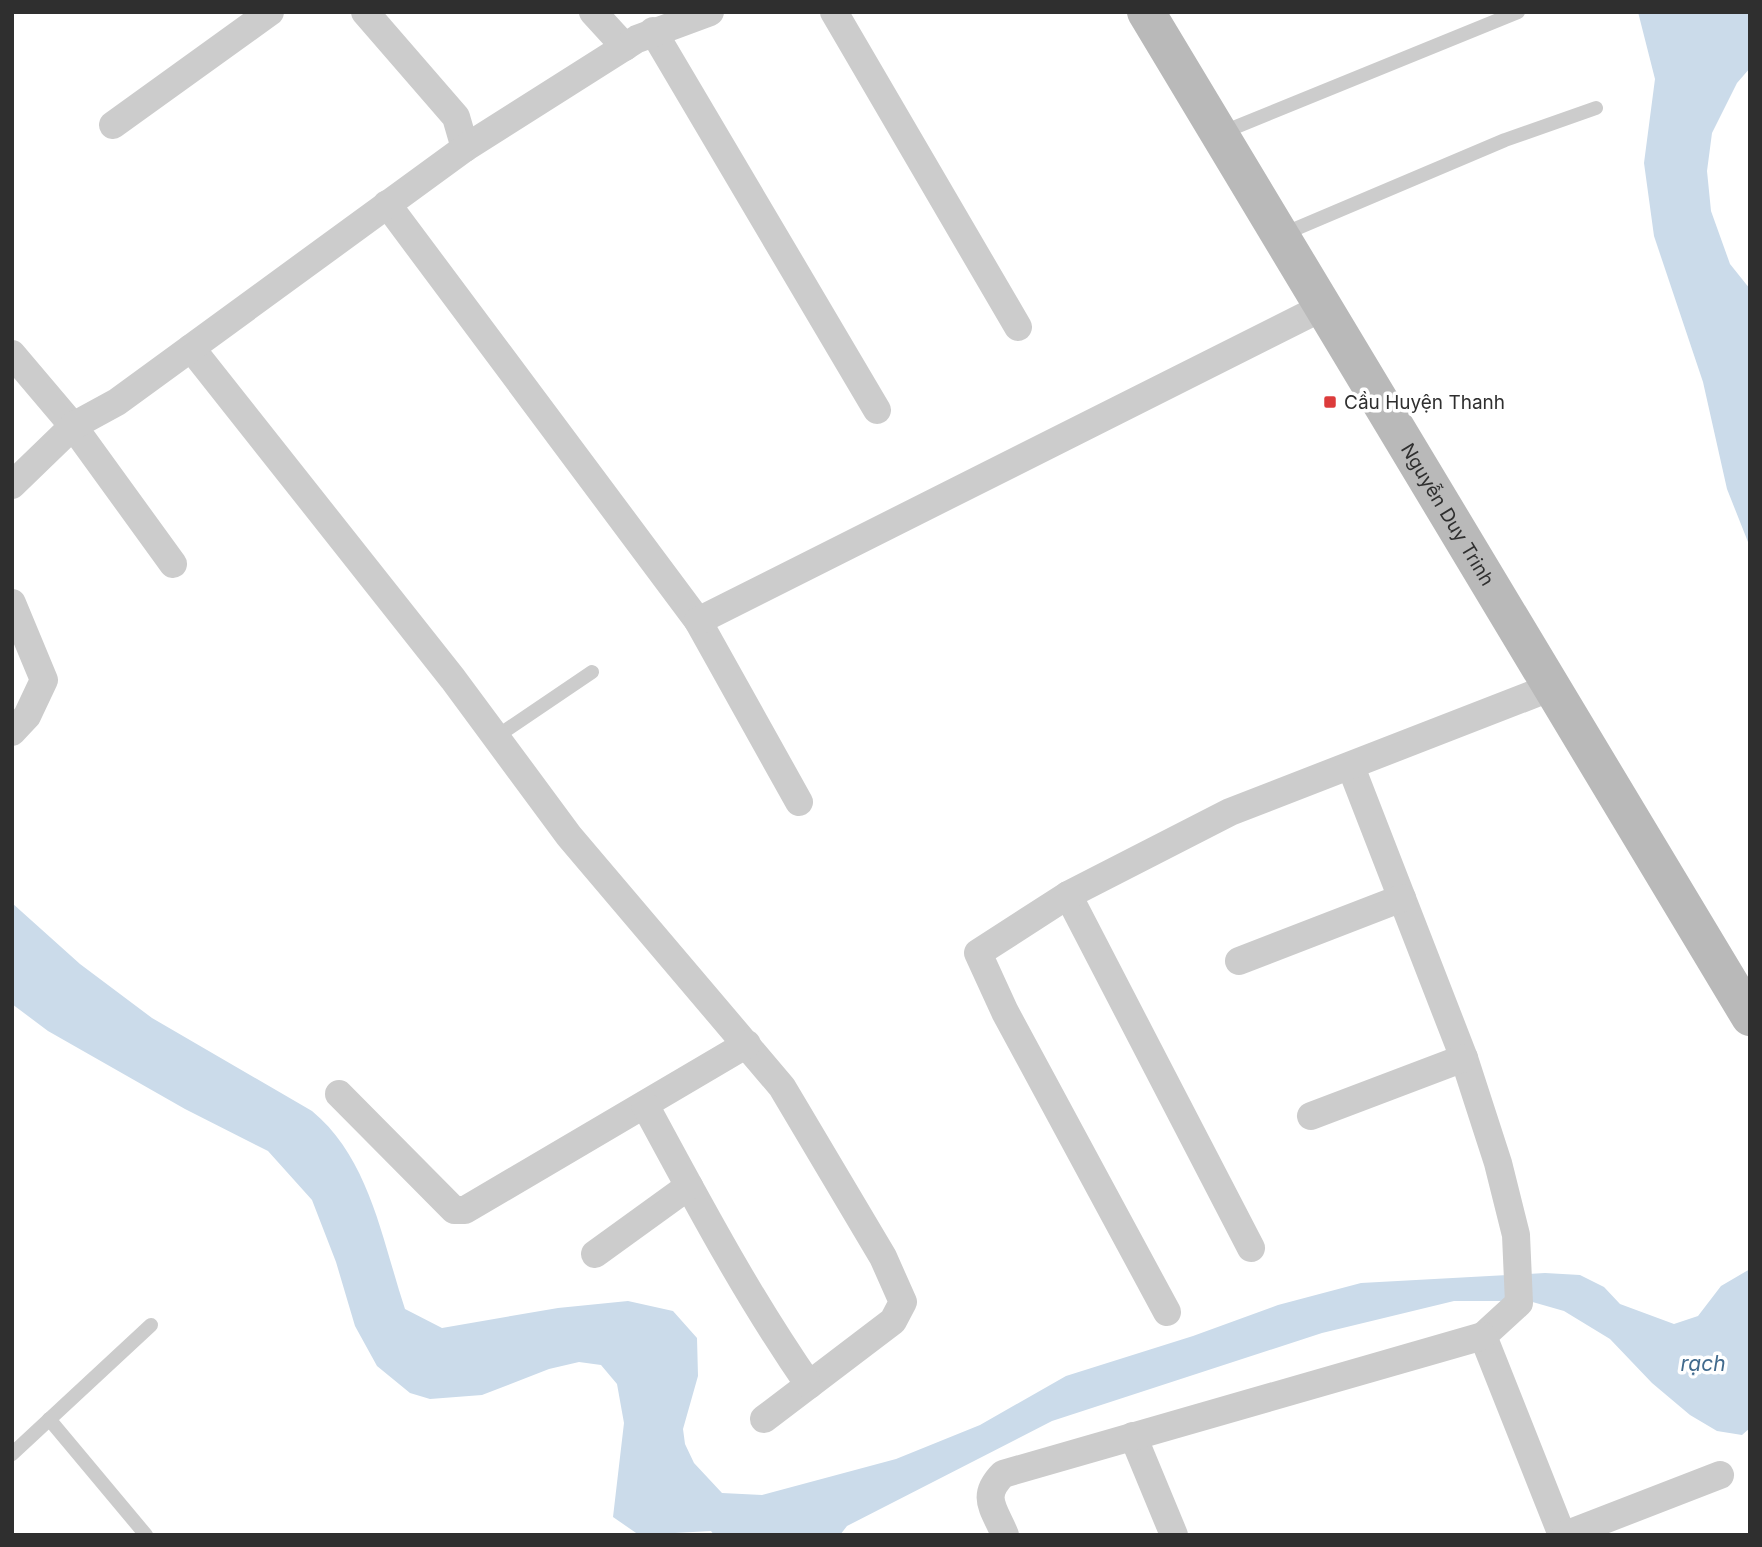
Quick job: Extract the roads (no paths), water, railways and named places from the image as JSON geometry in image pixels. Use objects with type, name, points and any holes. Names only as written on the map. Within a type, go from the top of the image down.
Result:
[{"type":"main road","name":"Nguyễn Duy Trinh","points":[[1146,12],[1750,1017]]},
{"type":"street","points":[[113,125],[270,12]]},
{"type":"street","points":[[365,12],[456,117],[465,148]]},
{"type":"street","points":[[593,12],[625,47]]},
{"type":"street","points":[[12,485],[74,426],[117,402],[465,148],[653,31],[710,12]]},
{"type":"street","points":[[834,12],[1018,327]]},
{"type":"street","points":[[653,31],[877,410]]},
{"type":"street","points":[[387,204],[698,621],[799,802]]},
{"type":"street","points":[[698,621],[1323,307]]},
{"type":"street","points":[[191,348],[496,737],[569,836],[782,1087],[884,1257],[903,1302],[893,1321],[764,1419]]},
{"type":"street","points":[[12,354],[74,426],[173,564]]},
{"type":"street","points":[[12,603],[44,680],[27,716],[12,732]]},
{"type":"street","points":[[1167,1312],[1005,1012],[978,953],[1068,895],[1230,812],[1552,687]]},
{"type":"street","points":[[1005,1535],[989,1497],[991,1486],[1003,1474],[1483,1336],[1519,1303],[1516,1235],[1498,1163],[1464,1058],[1351,767]]},
{"type":"street","points":[[1068,895],[1251,1248]]},
{"type":"street","points":[[1239,961],[1402,898]]},
{"type":"street","points":[[339,1094],[453,1210],[465,1210],[479,1205],[747,1045]]},
{"type":"street","points":[[1311,1116],[1464,1058]]},
{"type":"street","points":[[645,1105],[741,1281],[809,1385]]},
{"type":"street","points":[[595,1254],[689,1186]]},
{"type":"street","points":[[1483,1336],[1564,1535],[1720,1475]]},
{"type":"street","points":[[1133,1436],[1174,1535]]},
{"type":"lane","points":[[1218,134],[1518,12]]},
{"type":"lane","points":[[1280,235],[1505,140],[1596,108]]},
{"type":"lane","points":[[496,737],[593,672]]},
{"type":"lane","points":[[12,1454],[151,1325]]},
{"type":"lane","points":[[49,1419],[146,1535]]},
{"type":"water","points":[[1638,12],[1750,12],[1750,68],[1737,83],[1712,133],[1707,171],[1711,211],[1730,264],[1750,289],[1750,547],[1727,489],[1703,382],[1654,236],[1644,163],[1655,79]]},
{"type":"water","name":"rạch","points":[[12,903],[80,964],[152,1018],[312,1111],[332,1130],[348,1152],[372,1202],[405,1309],[442,1328],[558,1308],[628,1301],[673,1311],[697,1338],[698,1376],[683,1429],[685,1444],[694,1463],[722,1493],[762,1495],[896,1459],[980,1425],[1066,1376],[1193,1336],[1278,1305],[1361,1283],[1545,1273],[1580,1275],[1604,1287],[1620,1304],[1674,1324],[1698,1316],[1721,1286],[1750,1269],[1750,1428],[1742,1435],[1717,1431],[1690,1415],[1652,1383],[1610,1339],[1564,1311],[1529,1301],[1454,1301],[1322,1333],[1052,1421],[847,1526],[840,1535],[714,1535],[711,1531],[639,1535],[613,1517],[624,1423],[617,1384],[601,1365],[579,1362],[549,1369],[482,1395],[430,1399],[410,1393],[377,1366],[355,1326],[336,1262],[312,1200],[268,1151],[185,1109],[48,1031],[12,1004]]},
{"type":"place","name":"Cầu Huyện Thanh","points":[[1330,402]]}]
